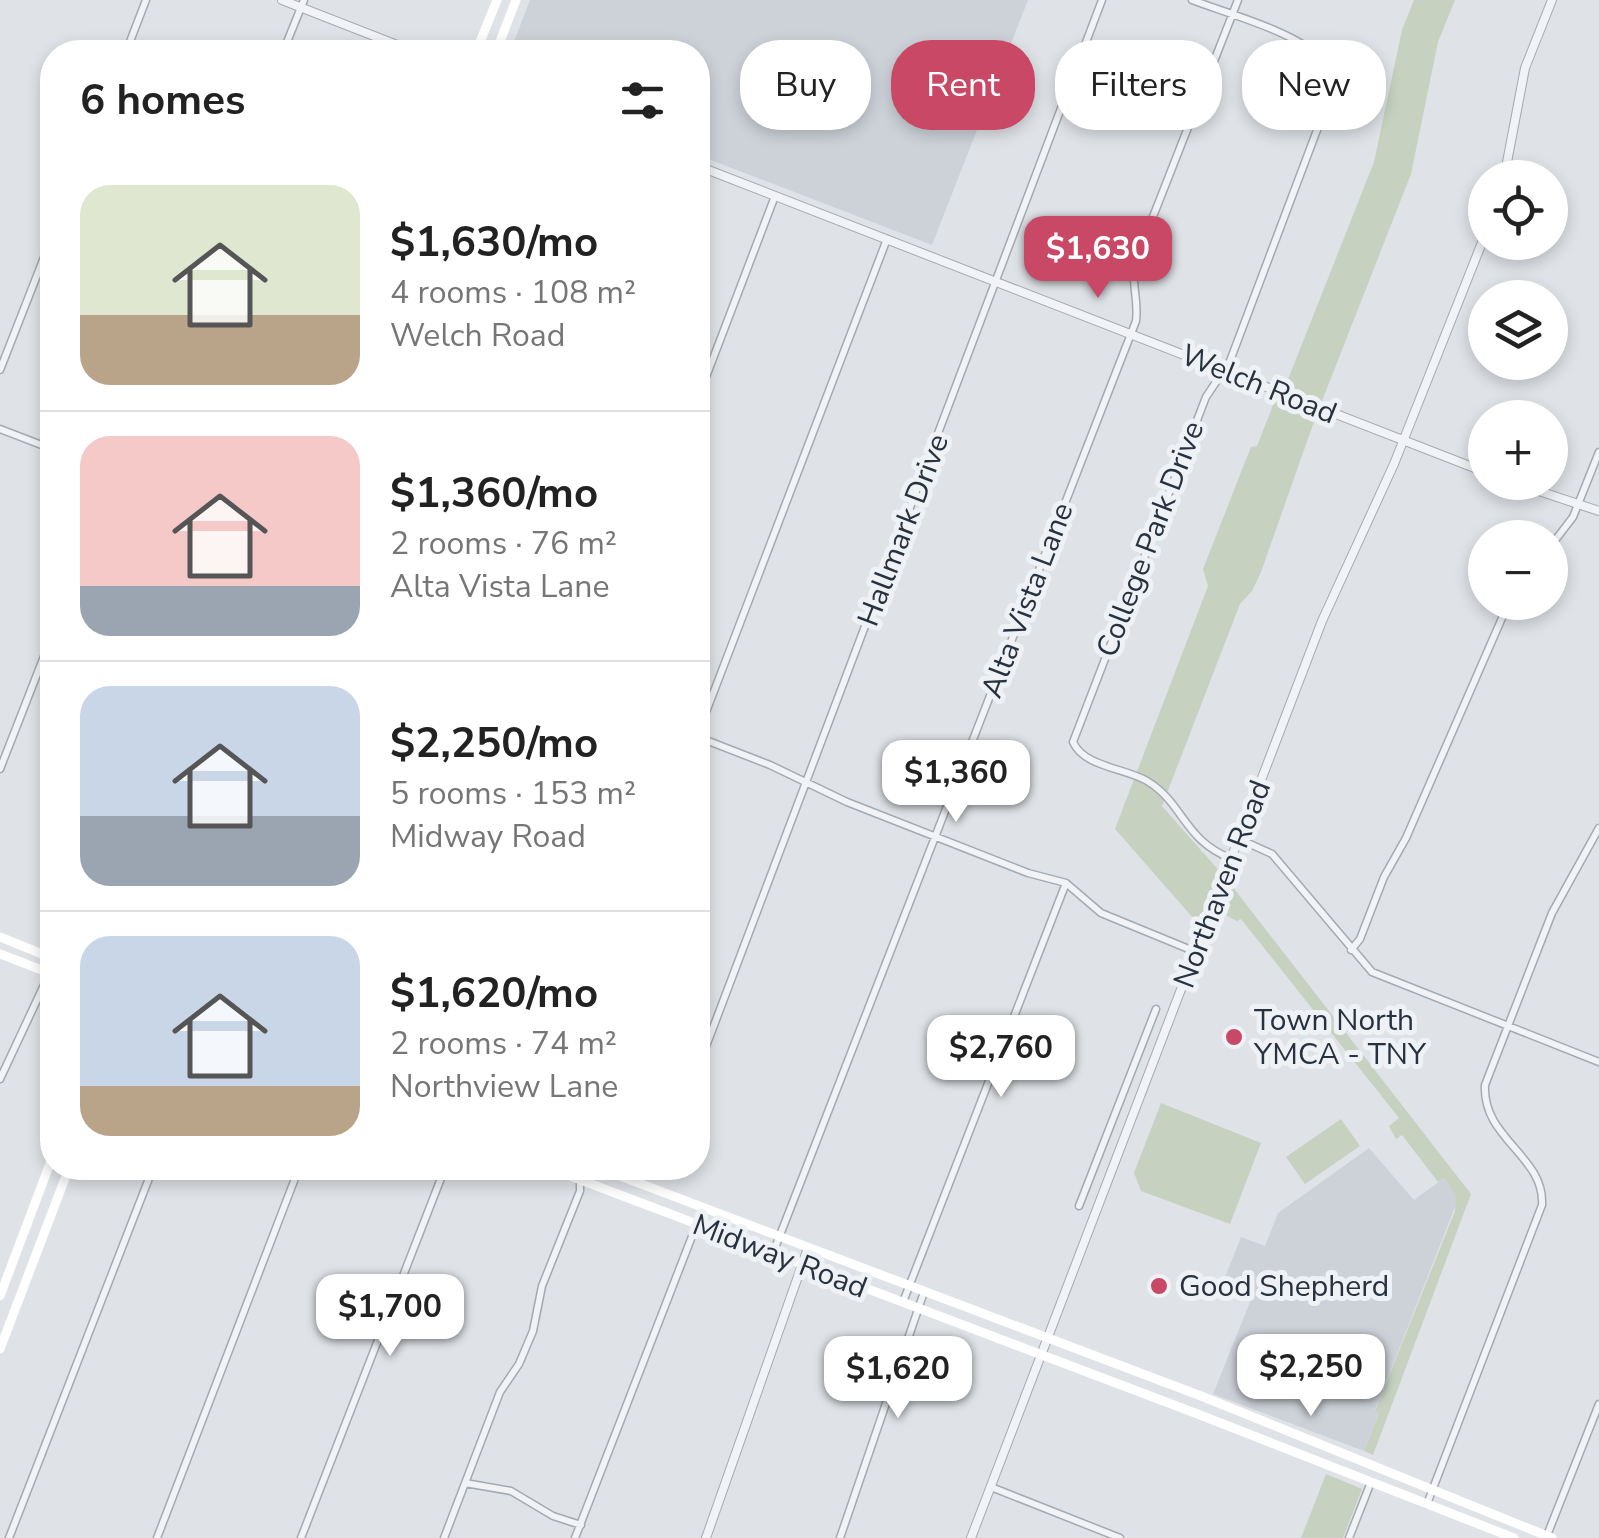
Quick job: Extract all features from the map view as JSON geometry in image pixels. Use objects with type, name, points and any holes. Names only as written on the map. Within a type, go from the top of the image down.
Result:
[{"type":"main road","points":[[481,40],[497,0]]},
{"type":"main road","points":[[501,40],[516,0]]},
{"type":"main road","points":[[0,937],[40,953]]},
{"type":"main road","points":[[0,954],[40,968]]},
{"type":"main road","points":[[0,1296],[44,1180]]},
{"type":"main road","points":[[0,1349],[65,1180]]},
{"type":"main road","name":"Midway Road","points":[[583,1180],[1514,1538]]},
{"type":"main road","name":"Midway Road","points":[[631,1180],[1433,1488],[1548,1537]]},
{"type":"street","points":[[131,40],[146,0]]},
{"type":"street","points":[[282,0],[302,4],[387,40]]},
{"type":"street","name":"Hallmark Drive","points":[[710,1036],[1102,0]]},
{"type":"street","name":"College Park Drive","points":[[1192,0],[1299,42],[1312,51],[1328,75],[1332,92],[1225,370],[1206,397],[1073,742],[1084,756],[1156,788],[1199,842],[1232,859]]},
{"type":"street","name":"Alta Vista Lane","points":[[773,1254],[1131,334],[1138,310],[1133,284],[1136,260],[1238,0]]},
{"type":"street","points":[[1507,160],[1525,68],[1552,0]]},
{"type":"street","points":[[288,40],[302,4]]},
{"type":"street","name":"Welch Road","points":[[710,171],[1468,465]]},
{"type":"street","points":[[710,367],[775,196]]},
{"type":"street","points":[[710,703],[887,239]]},
{"type":"street","name":"Northaven Road","points":[[971,1538],[1329,605],[1404,440],[1475,260]]},
{"type":"street","points":[[0,370],[40,268]]},
{"type":"street","points":[[0,429],[40,444]]},
{"type":"street","points":[[1568,524],[1599,452]]},
{"type":"street","points":[[1564,500],[1599,512]]},
{"type":"street","points":[[1351,950],[1360,939],[1384,877],[1401,848],[1501,620]]},
{"type":"street","points":[[0,770],[40,667]]},
{"type":"street","points":[[710,739],[935,837],[1028,874],[1066,883],[1101,913],[1196,952]]},
{"type":"street","points":[[1427,1504],[1542,1206],[1538,1178],[1486,1110],[1486,1085],[1552,913],[1599,828]]},
{"type":"street","points":[[1240,840],[1272,854],[1372,972],[1599,1062]]},
{"type":"street","points":[[903,1302],[1066,883]]},
{"type":"street","points":[[0,1079],[40,997]]},
{"type":"street","points":[[1079,1206],[1156,1008]]},
{"type":"street","points":[[1145,1037],[1161,1044]]},
{"type":"street","points":[[1095,1166],[1112,1173]]},
{"type":"street","points":[[10,1538],[149,1180]]},
{"type":"street","points":[[157,1538],[294,1180]]},
{"type":"street","points":[[301,1538],[439,1180]]},
{"type":"street","points":[[444,1538],[500,1392],[519,1364],[532,1331],[542,1286],[580,1191],[580,1180]]},
{"type":"street","points":[[576,1538],[703,1208]]},
{"type":"street","points":[[706,1538],[808,1248]]},
{"type":"street","points":[[840,1538],[924,1292]]},
{"type":"street","points":[[1548,1537],[1599,1404]]},
{"type":"street","points":[[1350,1538],[1371,1482]]},
{"type":"street","points":[[465,1483],[511,1491],[553,1516],[581,1525]]},
{"type":"street","points":[[991,1487],[1120,1538]]},
{"type":"shaded area","points":[[530,0],[1028,0],[1012,40],[891,40],[891,130],[977,130],[932,245],[710,160],[710,40],[515,40]]},
{"type":"shaded area","points":[[1369,1148],[1414,1200],[1444,1178],[1457,1202],[1375,1410],[1379,1412],[1364,1451],[1213,1394],[1254,1292],[1224,1280],[1241,1237],[1265,1246],[1278,1213]]},
{"type":"green space","points":[[1414,0],[1455,0],[1438,42],[1411,174],[1322,401],[1285,387],[1374,162],[1381,130],[1386,130],[1386,105],[1402,30]]},
{"type":"green space","points":[[1275,400],[1316,416],[1261,572],[1240,604],[1162,806],[1222,874],[1201,927],[1115,829],[1208,586],[1203,569],[1251,447],[1257,446]]},
{"type":"green space","points":[[1228,881],[1471,1194],[1373,1455],[1364,1451],[1379,1413],[1375,1411],[1455,1211],[1456,1196],[1444,1178],[1438,1182],[1402,1135],[1396,1139],[1389,1126],[1399,1118],[1241,919],[1237,921],[1217,911]]},
{"type":"green space","points":[[1161,1103],[1261,1143],[1230,1224],[1141,1191],[1134,1173]]},
{"type":"green space","points":[[1341,1119],[1360,1146],[1305,1184],[1286,1157]]},
{"type":"green space","points":[[1326,1474],[1362,1489],[1343,1538],[1301,1538]]},
{"type":"place","name":"Town North YMCA - TNY","points":[[1234,1037]]},
{"type":"place","name":"Good Shepherd","points":[[1159,1286]]}]
